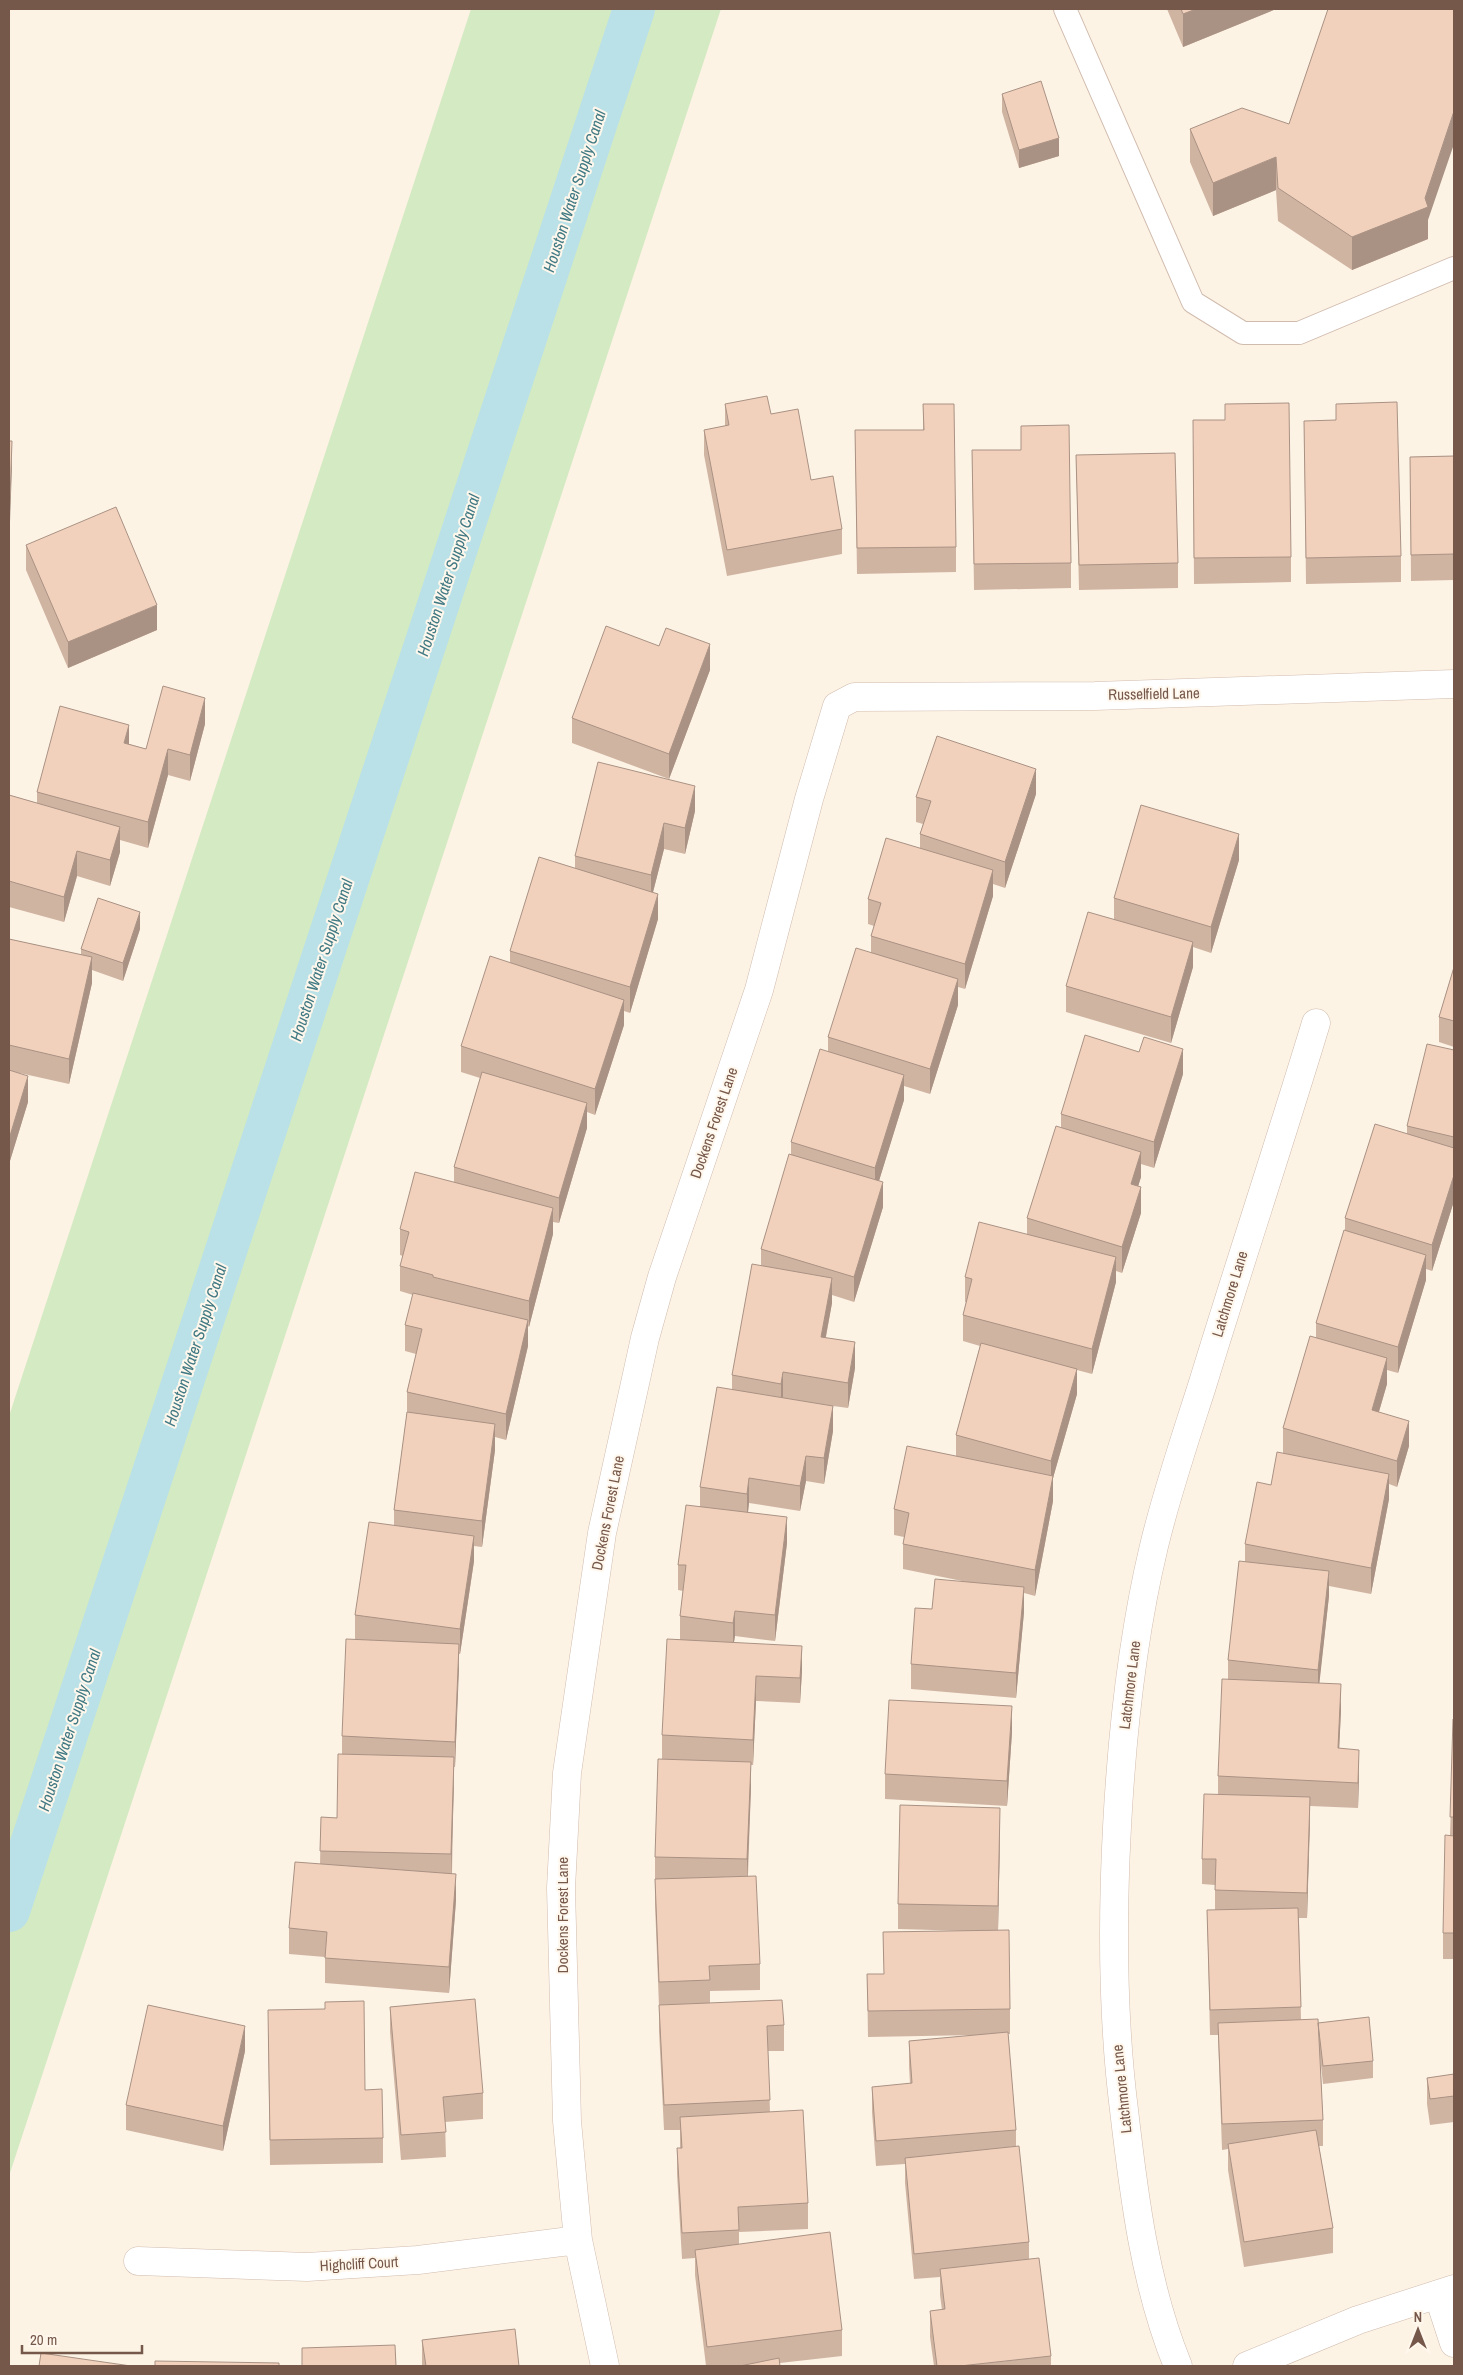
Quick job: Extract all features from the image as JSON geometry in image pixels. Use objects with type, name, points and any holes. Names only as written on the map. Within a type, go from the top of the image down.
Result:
[{"type":"street","name":"Russelfield Lane","points":[[854,696],[1095,696],[1454,684]]},
{"type":"street","name":"Dockens Forest Lane","points":[[605,2366],[578,2240],[567,2121],[561,1888],[567,1773],[602,1533],[645,1338],[662,1277],[758,990],[809,799],[837,706],[854,696]]},
{"type":"street","name":"Latchmore Lane","points":[[1178,2366],[1170,2347],[1154,2290],[1142,2234],[1130,2168],[1118,2064],[1113,1970],[1114,1890],[1120,1764],[1134,1644],[1154,1544],[1316,1023]]},
{"type":"street","name":"Highcliff Court","points":[[138,2261],[307,2267],[418,2260],[578,2240]]},
{"type":"street","points":[[1247,2366],[1358,2320],[1446,2292],[1454,2343]]},
{"type":"lane","points":[[1065,9],[1193,302],[1244,333],[1299,333],[1454,268]]},
{"type":"green space","points":[[471,9],[721,9],[9,2176],[9,1416]]},
{"type":"building","points":[[1181,9],[1196,9],[1183,14]]},
{"type":"building","points":[[1328,9],[1454,9],[1454,111],[1425,198],[1428,207],[1352,237],[1278,188],[1276,157],[1213,183],[1190,129],[1242,108],[1289,124]]},
{"type":"building","points":[[1041,81],[1059,138],[1019,150],[1002,94]]},
{"type":"building","points":[[767,396],[771,414],[798,409],[811,480],[833,476],[842,529],[727,550],[704,430],[729,425],[725,404]]},
{"type":"building","points":[[1397,402],[1401,556],[1306,558],[1304,421],[1336,420],[1336,404]]},
{"type":"building","points":[[1289,403],[1291,557],[1194,558],[1193,420],[1225,420],[1225,404]]},
{"type":"building","points":[[923,404],[954,404],[956,547],[857,548],[855,430],[924,430]]},
{"type":"building","points":[[1069,425],[1071,563],[974,564],[972,450],[1021,450],[1021,426]]},
{"type":"building","points":[[9,441],[12,441],[9,525]]},
{"type":"building","points":[[1175,453],[1178,563],[1079,565],[1076,455]]},
{"type":"building","points":[[1454,456],[1454,554],[1411,555],[1410,457]]},
{"type":"building","points":[[116,507],[157,605],[68,642],[26,545]]},
{"type":"building","points":[[606,626],[659,646],[666,628],[710,644],[669,754],[572,718]]},
{"type":"building","points":[[163,686],[205,698],[190,755],[168,749],[148,822],[37,792],[60,706],[129,725],[124,743],[146,749]]},
{"type":"building","points":[[937,736],[1036,769],[1005,862],[920,834],[931,801],[916,797]]},
{"type":"building","points":[[598,762],[695,786],[685,828],[664,823],[651,875],[575,856]]},
{"type":"building","points":[[9,795],[120,827],[110,860],[77,851],[64,897],[9,881]]},
{"type":"building","points":[[1141,805],[1239,834],[1211,927],[1114,898]]},
{"type":"building","points":[[886,838],[993,870],[965,964],[871,936],[881,903],[868,899]]},
{"type":"building","points":[[539,857],[658,894],[630,987],[510,951]]},
{"type":"building","points":[[98,898],[140,912],[123,963],[81,949]]},
{"type":"building","points":[[1088,912],[1193,942],[1171,1017],[1066,986]]},
{"type":"building","points":[[9,939],[92,957],[69,1059],[9,1045]]},
{"type":"building","points":[[856,948],[958,979],[930,1069],[828,1037]]},
{"type":"building","points":[[490,956],[624,1000],[595,1089],[461,1046]]},
{"type":"building","points":[[1454,967],[1454,1021],[1439,1017]]},
{"type":"building","points":[[1085,1035],[1139,1052],[1144,1037],[1183,1049],[1154,1142],[1061,1114]]},
{"type":"building","points":[[1427,1044],[1454,1050],[1454,1137],[1407,1126]]},
{"type":"building","points":[[820,1049],[904,1075],[875,1168],[791,1142]]},
{"type":"building","points":[[9,1070],[28,1076],[9,1139]]},
{"type":"building","points":[[482,1072],[587,1103],[559,1198],[454,1167]]},
{"type":"building","points":[[1375,1124],[1454,1148],[1454,1175],[1432,1245],[1345,1218]]},
{"type":"building","points":[[1056,1126],[1141,1152],[1131,1184],[1141,1187],[1122,1247],[1027,1218]]},
{"type":"building","points":[[789,1154],[883,1182],[854,1277],[761,1249]]},
{"type":"building","points":[[415,1172],[553,1208],[529,1301],[433,1277],[433,1275],[400,1266],[409,1232],[400,1229]]},
{"type":"building","points":[[979,1222],[1116,1257],[1092,1349],[963,1315],[972,1279],[965,1277]]},
{"type":"building","points":[[1344,1230],[1426,1255],[1398,1347],[1316,1323]]},
{"type":"building","points":[[752,1264],[832,1278],[821,1337],[855,1342],[848,1383],[783,1372],[781,1384],[732,1375]]},
{"type":"building","points":[[413,1293],[528,1320],[506,1414],[407,1392],[422,1329],[405,1325]]},
{"type":"building","points":[[1310,1336],[1387,1358],[1372,1410],[1409,1421],[1397,1461],[1283,1428]]},
{"type":"building","points":[[981,1343],[1077,1369],[1051,1461],[956,1435]]},
{"type":"building","points":[[717,1387],[833,1406],[824,1458],[806,1456],[800,1486],[749,1478],[747,1494],[700,1487]]},
{"type":"building","points":[[407,1412],[495,1424],[482,1521],[394,1510]]},
{"type":"building","points":[[907,1446],[1053,1476],[1035,1570],[903,1544],[909,1513],[894,1509]]},
{"type":"building","points":[[1277,1452],[1389,1474],[1371,1568],[1245,1544],[1257,1482],[1271,1485]]},
{"type":"building","points":[[686,1505],[787,1517],[775,1615],[735,1611],[733,1623],[680,1616],[686,1565],[678,1565]]},
{"type":"building","points":[[369,1522],[474,1536],[460,1629],[355,1615]]},
{"type":"building","points":[[1239,1561],[1329,1571],[1318,1670],[1228,1660]]},
{"type":"building","points":[[935,1579],[1024,1587],[1016,1673],[911,1664],[915,1608],[932,1609]]},
{"type":"building","points":[[346,1639],[459,1644],[455,1742],[342,1736]]},
{"type":"building","points":[[667,1639],[802,1646],[800,1678],[756,1676],[753,1740],[662,1735]]},
{"type":"building","points":[[1222,1679],[1341,1684],[1338,1748],[1359,1750],[1358,1783],[1218,1776]]},
{"type":"building","points":[[889,1700],[1012,1706],[1007,1781],[885,1774]]},
{"type":"building","points":[[1453,1719],[1454,1817],[1450,1817]]},
{"type":"building","points":[[338,1754],[454,1757],[451,1854],[320,1851],[321,1817],[337,1818]]},
{"type":"building","points":[[658,1759],[751,1762],[747,1859],[655,1857]]},
{"type":"building","points":[[1204,1794],[1310,1797],[1307,1893],[1215,1890],[1216,1859],[1202,1859]]},
{"type":"building","points":[[900,1805],[1000,1808],[998,1906],[898,1904]]},
{"type":"building","points":[[1445,1835],[1454,1836],[1454,1933],[1443,1933]]},
{"type":"building","points":[[295,1862],[456,1874],[449,1967],[325,1958],[327,1932],[289,1928]]},
{"type":"building","points":[[756,1876],[760,1964],[709,1966],[710,1980],[659,1982],[655,1879]]},
{"type":"building","points":[[1298,1908],[1301,2007],[1210,2010],[1207,1910]]},
{"type":"building","points":[[1009,1930],[1010,2009],[868,2011],[867,1974],[884,1974],[883,1932]]},
{"type":"building","points":[[475,1999],[483,2093],[443,2097],[446,2132],[401,2135],[390,2007]]},
{"type":"building","points":[[782,2000],[784,2025],[767,2026],[770,2100],[664,2105],[659,2005]]},
{"type":"building","points":[[364,2001],[365,2090],[382,2089],[383,2138],[270,2140],[268,2010],[325,2009],[325,2002]]},
{"type":"building","points":[[148,2005],[245,2026],[223,2126],[126,2105]]},
{"type":"building","points":[[1369,2017],[1373,2061],[1323,2066],[1318,2023]]},
{"type":"building","points":[[1318,2019],[1323,2120],[1222,2124],[1218,2023]]},
{"type":"building","points":[[1008,2032],[1016,2130],[876,2141],[872,2087],[912,2083],[909,2041]]},
{"type":"building","points":[[1454,2074],[1454,2096],[1430,2099],[1427,2078]]},
{"type":"building","points":[[803,2110],[808,2203],[738,2207],[739,2230],[682,2233],[677,2148],[682,2148],[680,2117]]},
{"type":"building","points":[[1316,2130],[1333,2228],[1244,2242],[1228,2144]]},
{"type":"building","points":[[1019,2146],[1029,2242],[914,2254],[905,2158]]},
{"type":"building","points":[[830,2232],[842,2330],[707,2347],[695,2250]]},
{"type":"building","points":[[1039,2258],[1051,2356],[960,2366],[937,2366],[930,2311],[945,2309],[940,2269]]},
{"type":"building","points":[[515,2329],[519,2366],[426,2366],[422,2340]]},
{"type":"building","points":[[395,2345],[396,2366],[302,2366],[302,2348]]},
{"type":"building","points":[[41,2353],[131,2366],[39,2366]]},
{"type":"building","points":[[779,2358],[780,2366],[740,2366]]},
{"type":"building","points":[[155,2361],[279,2363],[279,2366],[155,2366]]},
{"type":"waterway","name":"Houston Water Supply Canal","points":[[9,1911],[634,9]]}]
